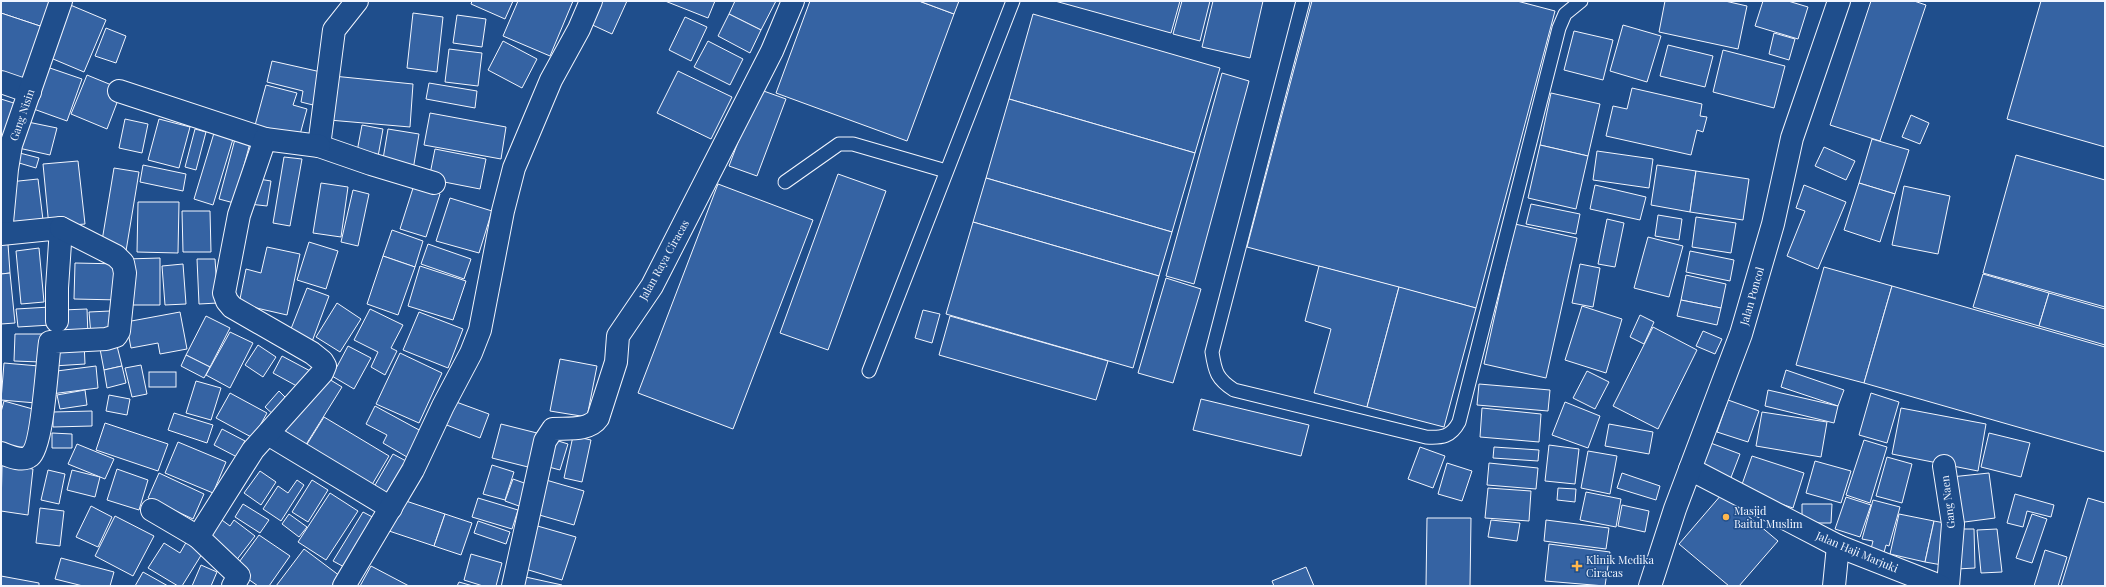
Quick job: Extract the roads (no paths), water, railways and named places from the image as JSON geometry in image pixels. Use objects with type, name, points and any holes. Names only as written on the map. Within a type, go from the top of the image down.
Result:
[{"type":"street","name":"Gang Nisin","points":[[1,233],[7,169],[11,145],[62,1]]},
{"type":"street","points":[[319,146],[334,30],[357,1]]},
{"type":"street","points":[[344,586],[413,470],[443,406],[462,373],[480,330],[503,211],[514,168],[551,80],[579,29],[591,1]]},
{"type":"street","name":"Jalan Raya Ciracas","points":[[513,586],[545,441],[553,429],[584,427],[594,424],[598,418],[616,362],[618,336],[652,286],[772,51],[793,1]]},
{"type":"street","name":"Jalan Poncol","points":[[1650,586],[1674,509],[1741,334],[1773,224],[1792,138],[1839,1]]},
{"type":"street","points":[[1,82],[30,92]]},
{"type":"street","points":[[119,91],[265,139],[319,146],[371,164],[434,183]]},
{"type":"street","points":[[198,536],[253,450],[322,373],[325,366],[322,361],[312,353],[232,307],[227,301],[224,293],[238,215],[265,139]]},
{"type":"street","points":[[1,233],[61,228],[116,256],[123,263],[125,274],[119,331],[116,336],[106,339],[50,342],[42,420],[37,445],[28,457],[12,457],[1,453]]},
{"type":"street","points":[[57,321],[57,288],[61,228]]},
{"type":"street","points":[[268,434],[391,508]]},
{"type":"street","name":"Gang Naen","points":[[1944,466],[1953,524],[1948,586]]},
{"type":"street","name":"Jalan Haji Marjuki","points":[[1690,469],[1838,546],[1940,586]]},
{"type":"street","points":[[152,510],[198,536],[241,583]]},
{"type":"street","points":[[1834,586],[1838,546]]},
{"type":"lane","points":[[869,371],[1013,1]]},
{"type":"lane","points":[[1304,1],[1212,352],[1215,370],[1222,382],[1234,390],[1426,437],[1438,438],[1449,436],[1459,422],[1559,28],[1565,14],[1581,1]]},
{"type":"lane","points":[[785,182],[839,144],[853,144],[946,171]]},
{"type":"place","name":"Masjid Baitul Muslim","points":[[1726,517]]},
{"type":"place","name":"Klinik Medika Ciracas","points":[[1577,566]]}]
